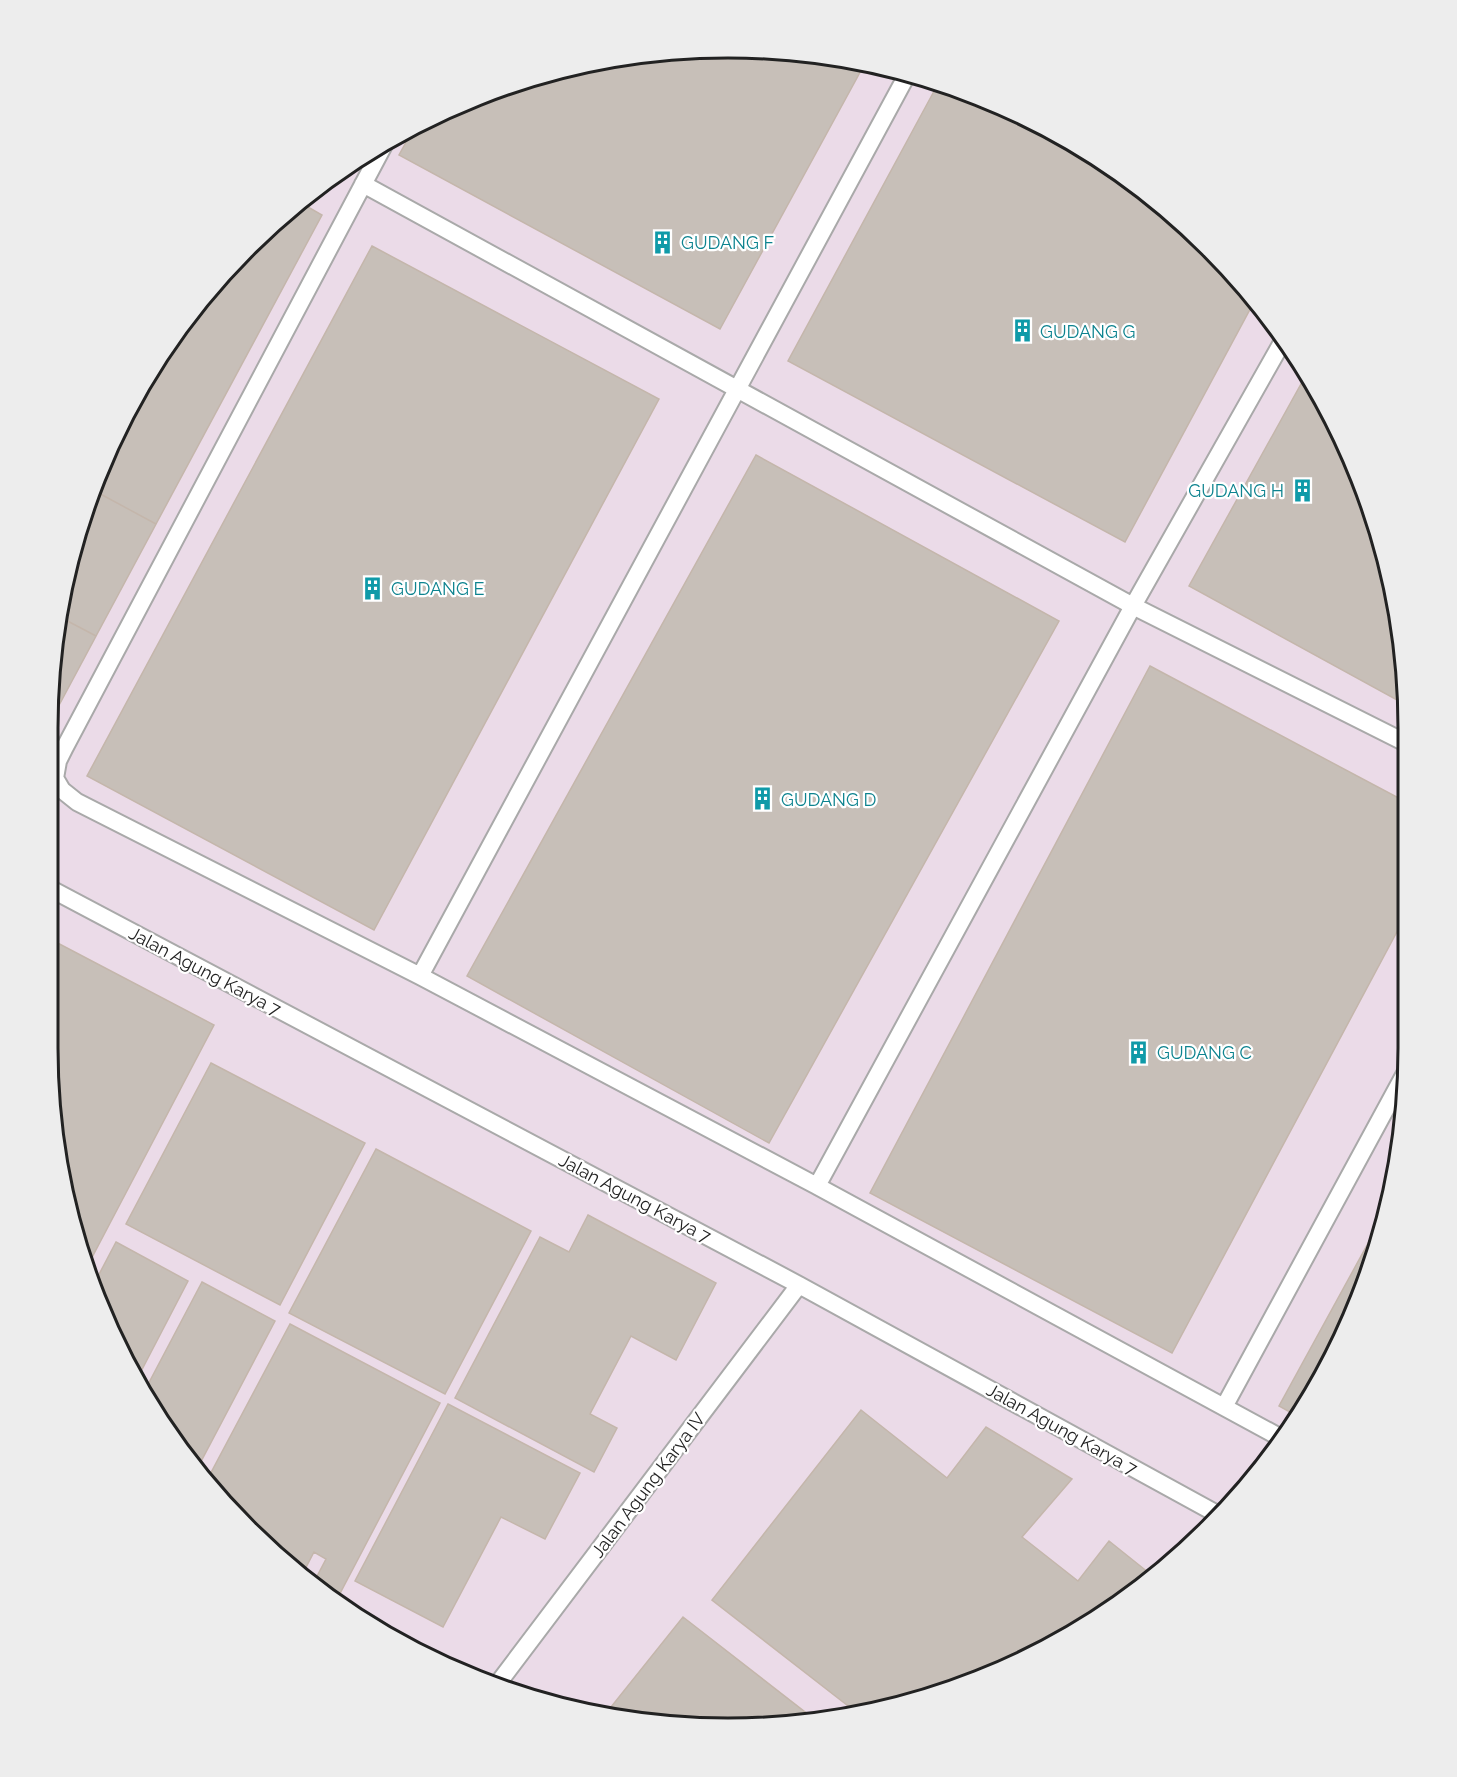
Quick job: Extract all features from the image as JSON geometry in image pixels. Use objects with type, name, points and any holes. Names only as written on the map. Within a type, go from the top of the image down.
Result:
[{"type":"lane","points":[[420,976],[736,388],[904,82]]},
{"type":"lane","points":[[58,761],[376,159]]},
{"type":"lane","points":[[363,184],[1133,606],[1398,739]]},
{"type":"lane","points":[[817,1186],[1133,606],[1279,347]]},
{"type":"lane","points":[[58,783],[62,790],[77,802],[420,976],[817,1186],[1276,1435]]},
{"type":"lane","name":"Jalan Agung Karya 7","points":[[58,893],[799,1285],[1212,1511]]},
{"type":"lane","points":[[1224,1407],[1397,1088]]},
{"type":"lane","name":"Jalan Agung Karya IV","points":[[502,1679],[799,1285]]},
{"type":"shaded area","points":[[728,58],[772,60],[816,64],[902,81],[944,94],[1025,128],[1101,171],[1136,197],[1202,255],[1232,287],[1286,356],[1309,394],[1329,432],[1363,513],[1376,555],[1393,641],[1398,728],[1398,1048],[1393,1136],[1386,1179],[1363,1264],[1347,1305],[1309,1384],[1286,1421],[1232,1490],[1170,1552],[1101,1606],[1064,1629],[985,1667],[902,1696],[816,1713],[728,1718],[641,1713],[555,1696],[472,1667],[393,1629],[356,1606],[321,1580],[255,1522],[197,1456],[171,1421],[148,1384],[110,1305],[81,1222],[64,1136],[60,1092],[58,728],[60,685],[71,598],[94,513],[128,432],[148,393],[171,356],[197,321],[255,255],[287,225],[356,171],[394,148],[432,128],[513,94],[555,81],[641,64]]},
{"type":"building","name":"GUDANG F","points":[[728,58],[816,64],[861,71],[720,329],[399,155],[406,141],[472,110],[555,81],[598,71],[641,64]]},
{"type":"building","name":"GUDANG G","points":[[934,91],[1025,128],[1101,171],[1170,225],[1202,255],[1250,309],[1125,542],[788,361]]},
{"type":"building","points":[[309,207],[322,215],[156,524],[101,494],[128,432],[171,356],[197,321],[255,255]]},
{"type":"building","name":"GUDANG E","points":[[372,246],[659,399],[374,930],[87,776]]},
{"type":"building","name":"GUDANG H","points":[[1302,382],[1329,432],[1347,472],[1376,555],[1393,641],[1397,700],[1189,586]]},
{"type":"building","name":"GUDANG D","points":[[756,455],[1059,621],[769,1143],[467,976]]},
{"type":"building","points":[[101,494],[156,524],[96,636],[67,621],[81,555]]},
{"type":"building","points":[[67,621],[96,636],[59,705]]},
{"type":"building","name":"GUDANG C","points":[[1150,666],[1398,798],[1398,930],[1172,1353],[870,1193]]},
{"type":"building","points":[[58,943],[214,1025],[92,1257],[71,1179],[64,1136],[58,1048]]},
{"type":"building","points":[[211,1063],[365,1143],[280,1305],[126,1224]]},
{"type":"building","points":[[376,1149],[531,1231],[445,1394],[289,1313]]},
{"type":"building","points":[[588,1215],[716,1283],[676,1360],[631,1336],[590,1414],[617,1428],[594,1472],[455,1398],[540,1237],[569,1252]]},
{"type":"building","points":[[1371,1238],[1347,1305],[1309,1384],[1291,1413],[1279,1406]]},
{"type":"building","points":[[116,1242],[188,1281],[141,1371],[110,1305],[98,1275]]},
{"type":"building","points":[[202,1282],[275,1321],[201,1461],[171,1421],[148,1384]]},
{"type":"building","points":[[290,1324],[440,1403],[340,1594],[317,1577],[326,1559],[314,1552],[306,1568],[255,1522],[211,1473]]},
{"type":"building","points":[[448,1404],[580,1473],[545,1539],[501,1517],[443,1627],[355,1581]]},
{"type":"building","points":[[861,1410],[947,1478],[986,1427],[1072,1479],[1022,1537],[1078,1581],[1109,1541],[1147,1571],[1101,1606],[1025,1649],[944,1683],[902,1696],[850,1707],[712,1600]]},
{"type":"building","points":[[683,1617],[807,1714],[772,1717],[685,1717],[610,1708]]},
{"type":"place","name":"GUDANG F","points":[[663,242]]},
{"type":"place","name":"GUDANG G","points":[[1022,331]]},
{"type":"place","name":"GUDANG H","points":[[1302,490]]},
{"type":"place","name":"GUDANG E","points":[[373,588]]},
{"type":"place","name":"GUDANG D","points":[[763,799]]},
{"type":"place","name":"GUDANG C","points":[[1139,1052]]}]
